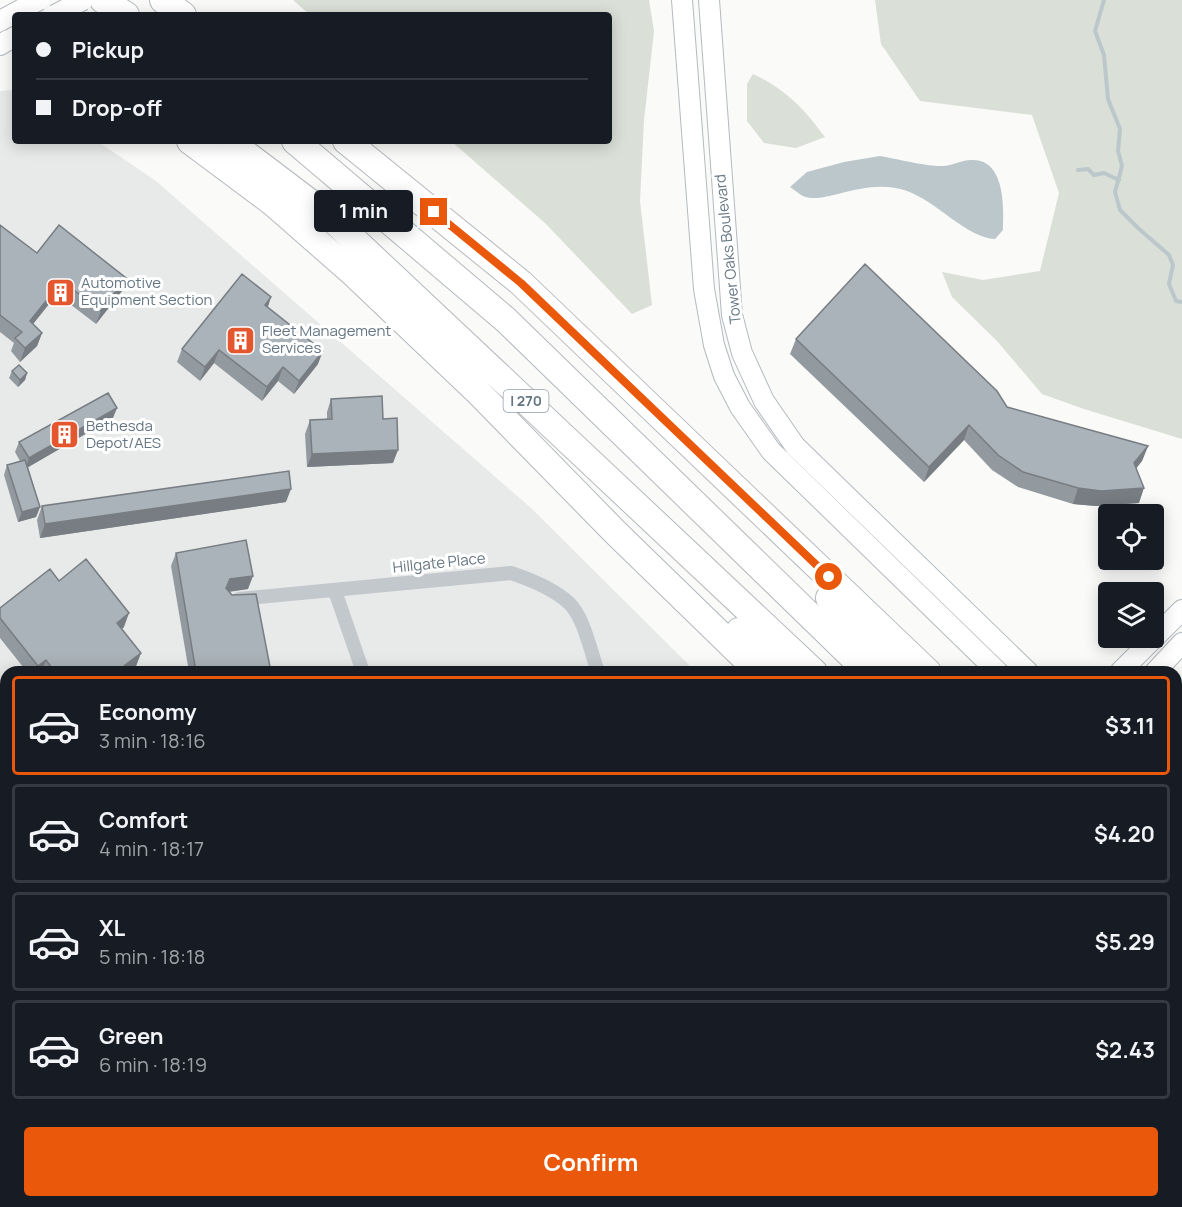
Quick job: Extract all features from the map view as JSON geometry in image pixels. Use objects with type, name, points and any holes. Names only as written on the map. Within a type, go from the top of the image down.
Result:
[{"type":"highway","points":[[39,0],[56,12]]},
{"type":"highway","points":[[103,0],[121,12]]},
{"type":"highway","points":[[163,0],[179,12]]},
{"type":"highway","name":"I 270","points":[[194,144],[273,203],[354,274],[477,391],[753,666]]},
{"type":"highway","name":"I 270","points":[[233,144],[333,219],[808,666]]},
{"type":"highway","name":"I 270","points":[[299,144],[506,320],[862,666]]},
{"type":"highway","points":[[350,144],[521,283],[922,666]]},
{"type":"highway","points":[[713,466],[889,666]]},
{"type":"highway","points":[[615,531],[688,586],[780,666]]},
{"type":"street","points":[[17,12],[39,0]]},
{"type":"street","points":[[61,12],[83,0]]},
{"type":"street","name":"Tower Oaks Boulevard","points":[[682,0],[704,289],[714,345],[724,376],[740,407],[771,451],[992,666]]},
{"type":"street","name":"Tower Oaks Boulevard","points":[[709,0],[732,315],[742,353],[764,401],[795,446],[1022,666]]},
{"type":"street","name":"Hillgate Place","points":[[230,600],[511,573],[531,580],[569,603],[581,622],[596,666]]},
{"type":"street","points":[[334,591],[361,666]]},
{"type":"street","points":[[1126,666],[1182,610]]},
{"type":"street","points":[[1161,666],[1182,643]]},
{"type":"shaded area","points":[[293,0],[649,0],[654,31],[644,120],[640,201],[652,305],[632,314],[545,223],[454,144],[612,144],[612,12],[307,12]]},
{"type":"shaded area","points":[[875,0],[1182,0],[1182,439],[1042,394],[997,341],[952,297],[942,272],[983,280],[1040,271],[1059,193],[1032,115],[920,101],[881,44]]},
{"type":"shaded area","points":[[753,74],[785,93],[825,137],[796,148],[764,143],[747,121],[747,84]]},
{"type":"shaded area","points":[[12,90],[12,144],[101,144],[156,181],[531,508],[690,666],[0,666],[0,91]]},
{"type":"shaded area","points":[[880,156],[938,166],[968,160],[982,161],[996,175],[1000,186],[1003,230],[995,239],[984,237],[962,226],[918,196],[890,187],[872,187],[814,198],[804,196],[790,187],[807,172],[844,162]]},
{"type":"building","name":"Automotive Equipment Section","points":[[0,225],[37,253],[59,225],[126,278],[101,311],[62,281],[30,321],[42,333],[25,348],[15,338],[22,332],[0,315]]},
{"type":"building","points":[[865,264],[997,391],[1007,407],[1148,446],[1134,463],[1144,488],[1101,491],[1078,488],[1023,472],[998,455],[969,425],[929,467],[796,339]]},
{"type":"building","name":"Fleet Management Services","points":[[242,274],[271,297],[265,305],[323,351],[299,381],[283,367],[267,387],[219,350],[205,367],[182,349]]},
{"type":"building","points":[[19,365],[27,373],[20,380],[12,371]]},
{"type":"building","points":[[108,393],[117,408],[29,458],[19,442]]},
{"type":"building","points":[[382,396],[383,419],[397,418],[398,450],[312,454],[310,420],[332,419],[331,399]]},
{"type":"building","points":[[25,460],[40,507],[22,512],[7,465]]},
{"type":"building","points":[[289,471],[291,489],[45,524],[42,506]]},
{"type":"building","points":[[246,540],[253,576],[230,579],[226,588],[232,595],[256,594],[270,666],[195,666],[176,553]]},
{"type":"building","points":[[86,559],[129,613],[117,623],[141,653],[124,666],[50,666],[46,660],[38,666],[0,618],[0,608],[50,569],[59,581]]},
{"type":"waterway","points":[[1104,0],[1095,31],[1104,55],[1108,99],[1120,129],[1118,151],[1122,166],[1115,192],[1120,210],[1169,255],[1173,265],[1169,284],[1176,301],[1182,302]]},
{"type":"waterway","points":[[1078,170],[1088,169],[1094,175],[1104,173],[1119,180]]},
{"type":"place","name":"Automotive Equipment Section","points":[[60,292]]},
{"type":"place","name":"Fleet Management Services","points":[[241,340]]},
{"type":"place","name":"Bethesda Depot/AES","points":[[65,435]]},
{"type":"route","points":[[434,212],[521,283],[829,577]]}]
